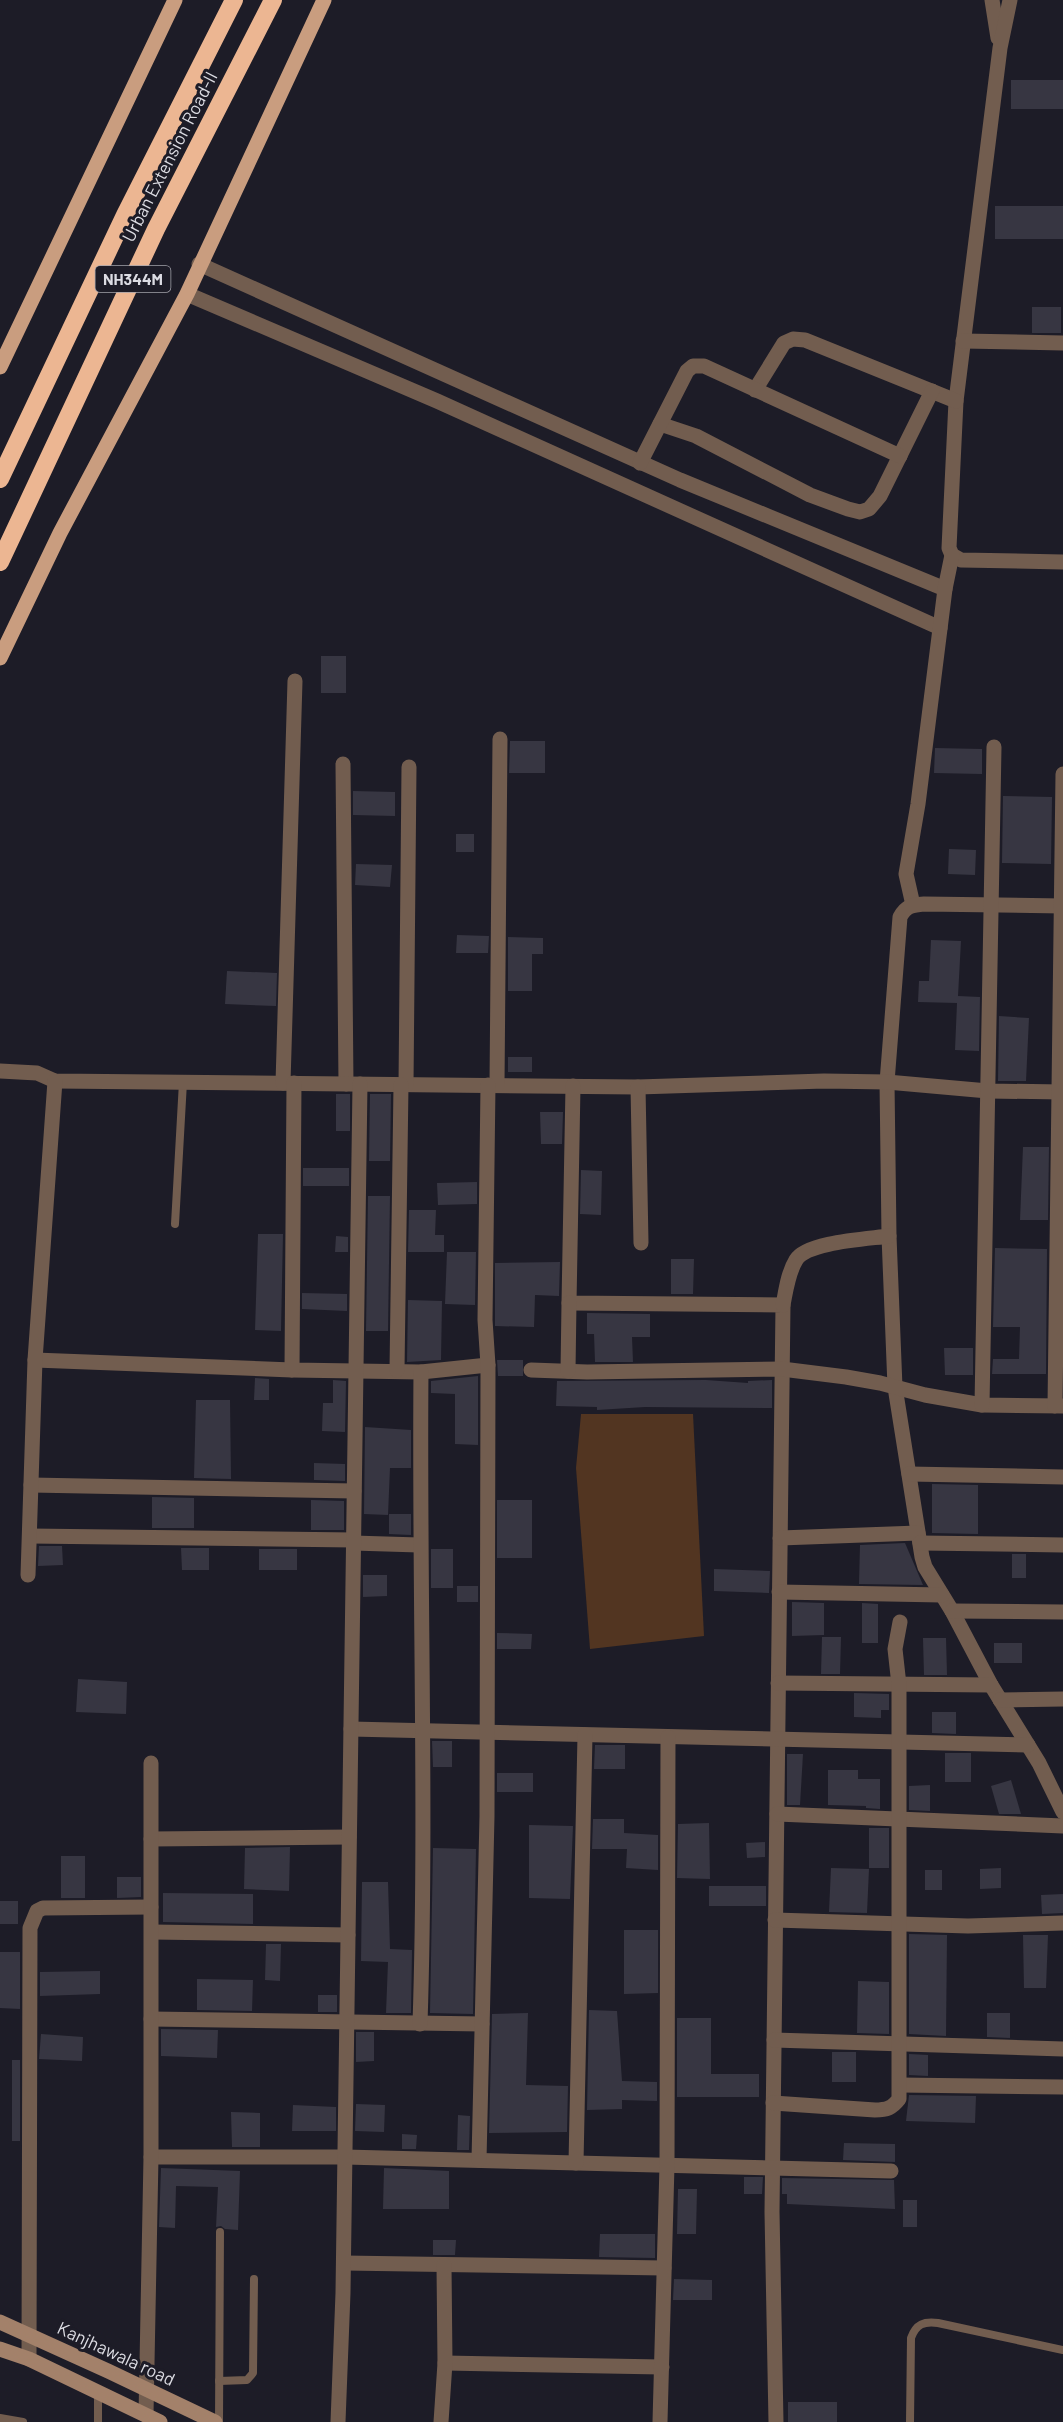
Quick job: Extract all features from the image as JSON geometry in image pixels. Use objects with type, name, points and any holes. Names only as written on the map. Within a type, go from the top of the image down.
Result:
[{"type":"highway","name":"Urban Extension Road-II","points":[[0,478],[124,215],[234,0]]},
{"type":"highway","name":"Urban Extension Road-II","points":[[0,562],[156,229],[273,0]]},
{"type":"main road","points":[[0,367],[175,0]]},
{"type":"main road","points":[[0,658],[60,533],[187,294],[324,0]]},
{"type":"main road","name":"Kanjhawala road","points":[[0,2322],[217,2422]]},
{"type":"main road","points":[[0,2349],[29,2359],[153,2419]]},
{"type":"street","points":[[992,0],[1000,48]]},
{"type":"street","points":[[913,905],[906,874],[918,804],[951,555],[949,548],[956,401],[1000,48],[1010,0]]},
{"type":"street","points":[[199,264],[640,463],[945,589]]},
{"type":"street","points":[[187,294],[437,401],[940,628]]},
{"type":"street","points":[[755,390],[784,343],[793,339],[805,340],[956,401]]},
{"type":"street","points":[[963,341],[1063,343]]},
{"type":"street","points":[[640,463],[687,371],[693,366],[704,366],[900,456]]},
{"type":"street","points":[[660,424],[696,436],[810,495],[860,512],[869,510],[880,496],[932,391]]},
{"type":"street","points":[[951,555],[972,561],[1063,562]]},
{"type":"street","points":[[292,1370],[289,1083],[295,681]]},
{"type":"street","points":[[479,2160],[487,1816],[488,1365],[485,1320],[493,1086],[500,739]]},
{"type":"street","points":[[982,1405],[994,747]]},
{"type":"street","points":[[338,2422],[344,2263],[356,1369],[353,1084],[343,764]]},
{"type":"street","points":[[397,1370],[409,767]]},
{"type":"street","points":[[531,1370],[782,1369],[846,1377],[982,1405],[1059,1406],[1063,774]]},
{"type":"street","points":[[1062,906],[913,905],[904,909],[900,917],[886,1082],[895,1387],[925,1567],[1062,1807]]},
{"type":"street","points":[[0,1071],[37,1073],[55,1081],[638,1087],[824,1081],[886,1082],[988,1091],[1061,1092]]},
{"type":"street","points":[[28,1575],[35,1360],[55,1081]]},
{"type":"street","points":[[568,1371],[573,1086]]},
{"type":"street","points":[[638,1087],[640,1243]]},
{"type":"street","points":[[776,2422],[772,2168],[783,1305],[788,1279],[797,1258],[813,1247],[889,1236]]},
{"type":"street","points":[[569,1303],[783,1305]]},
{"type":"street","points":[[35,1360],[292,1370],[356,1369],[421,1372],[488,1365]]},
{"type":"street","points":[[420,2024],[422,1939],[419,1545],[421,1372]]},
{"type":"street","points":[[909,1474],[1063,1477]]},
{"type":"street","points":[[31,1485],[354,1491]]},
{"type":"street","points":[[30,1536],[354,1541],[419,1545]]},
{"type":"street","points":[[780,1538],[919,1538],[1063,1545]]},
{"type":"street","points":[[779,1592],[942,1595]]},
{"type":"street","points":[[952,1611],[1063,1612]]},
{"type":"street","points":[[773,2103],[886,2110],[899,2099],[899,1685],[895,1649],[900,1622]]},
{"type":"street","points":[[778,1683],[991,1685]]},
{"type":"street","points":[[1000,1700],[1063,1699]]},
{"type":"street","points":[[351,1729],[1028,1745]]},
{"type":"street","points":[[576,2163],[585,1735]]},
{"type":"street","points":[[660,2422],[667,2165],[668,1737]]},
{"type":"street","points":[[151,1763],[151,2157],[147,2390],[153,2419]]},
{"type":"street","points":[[777,1814],[1063,1826]]},
{"type":"street","points":[[151,1839],[349,1837]]},
{"type":"street","points":[[29,2359],[30,1928],[37,1911],[44,1908],[151,1906]]},
{"type":"street","points":[[776,1920],[968,1926],[1063,1923]]},
{"type":"street","points":[[152,1932],[348,1935]]},
{"type":"street","points":[[151,2019],[482,2024]]},
{"type":"street","points":[[774,2040],[1063,2049]]},
{"type":"street","points":[[900,2085],[1063,2087]]},
{"type":"street","points":[[151,2157],[345,2157],[891,2171]]},
{"type":"street","points":[[344,2263],[664,2268]]},
{"type":"street","points":[[441,2422],[445,2363],[444,2265]]},
{"type":"street","points":[[445,2363],[662,2367]]},
{"type":"lane","points":[[175,1224],[183,1082]]},
{"type":"lane","points":[[217,2422],[219,2232]]},
{"type":"lane","points":[[219,2380],[247,2380],[252,2373],[254,2279]]},
{"type":"lane","points":[[910,2422],[911,2338],[914,2329],[920,2324],[938,2323],[1063,2350]]},
{"type":"lane","points":[[98,2391],[98,2422]]},
{"type":"lane","points":[[0,2418],[23,2422]]},
{"type":"shaded area","points":[[581,1414],[693,1414],[704,1636],[590,1649],[576,1468]]},
{"type":"building","points":[[1011,80],[1063,80],[1063,109],[1011,109]]},
{"type":"building","points":[[995,206],[1063,206],[1063,239],[995,239]]},
{"type":"building","points":[[1032,307],[1061,307],[1061,333],[1032,333]]},
{"type":"building","points":[[321,656],[346,656],[346,693],[321,693]]},
{"type":"building","points":[[510,741],[545,741],[545,773],[509,773]]},
{"type":"building","points":[[935,748],[982,749],[982,774],[934,773]]},
{"type":"building","points":[[353,791],[395,792],[395,816],[353,815]]},
{"type":"building","points":[[1003,796],[1052,797],[1051,864],[1002,863]]},
{"type":"building","points":[[456,834],[474,834],[474,852],[456,852]]},
{"type":"building","points":[[949,849],[976,850],[975,875],[948,874]]},
{"type":"building","points":[[356,864],[392,865],[390,887],[355,885]]},
{"type":"building","points":[[457,935],[489,936],[488,953],[456,953]]},
{"type":"building","points":[[508,937],[543,938],[543,954],[532,954],[532,991],[508,991]]},
{"type":"building","points":[[931,940],[961,941],[958,996],[980,997],[979,1051],[955,1050],[957,1003],[918,1002],[919,981],[929,981]]},
{"type":"building","points":[[227,971],[277,973],[276,1006],[225,1004]]},
{"type":"building","points":[[999,1016],[1029,1018],[1026,1081],[998,1081]]},
{"type":"building","points":[[508,1057],[532,1057],[532,1072],[508,1072]]},
{"type":"building","points":[[336,1094],[350,1094],[350,1131],[336,1131]]},
{"type":"building","points":[[370,1094],[391,1094],[390,1161],[369,1161]]},
{"type":"building","points":[[540,1112],[563,1112],[562,1144],[541,1144]]},
{"type":"building","points":[[1023,1147],[1049,1147],[1048,1220],[1020,1220]]},
{"type":"building","points":[[303,1168],[349,1168],[349,1186],[303,1186]]},
{"type":"building","points":[[581,1170],[602,1171],[601,1215],[580,1214]]},
{"type":"building","points":[[477,1182],[477,1204],[438,1205],[437,1183]]},
{"type":"building","points":[[368,1196],[390,1196],[388,1331],[366,1331]]},
{"type":"building","points":[[409,1210],[436,1210],[435,1235],[444,1235],[444,1252],[408,1252]]},
{"type":"building","points":[[258,1234],[283,1234],[281,1331],[255,1330]]},
{"type":"building","points":[[336,1236],[348,1237],[348,1252],[335,1252]]},
{"type":"building","points":[[995,1248],[1047,1249],[1046,1374],[992,1374],[993,1359],[1019,1359],[1020,1327],[993,1327]]},
{"type":"building","points":[[447,1252],[476,1252],[475,1305],[445,1304]]},
{"type":"building","points":[[671,1259],[694,1259],[693,1294],[671,1294]]},
{"type":"building","points":[[560,1262],[559,1296],[535,1295],[534,1327],[495,1326],[495,1263]]},
{"type":"building","points":[[302,1293],[347,1294],[347,1311],[302,1309]]},
{"type":"building","points":[[408,1300],[442,1301],[441,1360],[407,1362]]},
{"type":"building","points":[[587,1313],[650,1314],[650,1337],[632,1337],[633,1362],[595,1362],[594,1334],[587,1334]]},
{"type":"building","points":[[944,1348],[973,1348],[973,1375],[945,1375]]},
{"type":"building","points":[[497,1360],[523,1360],[523,1376],[498,1376]]},
{"type":"building","points":[[478,1376],[478,1445],[455,1444],[455,1394],[431,1393],[431,1381]]},
{"type":"building","points":[[255,1378],[269,1379],[269,1400],[254,1400]]},
{"type":"building","points":[[333,1380],[346,1381],[345,1432],[322,1431],[323,1403],[333,1403]]},
{"type":"building","points":[[706,1380],[748,1383],[748,1381],[772,1380],[772,1408],[645,1407],[597,1410],[597,1407],[556,1406],[557,1381]]},
{"type":"building","points":[[196,1400],[230,1400],[231,1479],[194,1478]]},
{"type":"building","points":[[365,1427],[411,1430],[411,1468],[390,1468],[388,1515],[364,1514]]},
{"type":"building","points":[[314,1463],[345,1464],[345,1481],[314,1480]]},
{"type":"building","points":[[932,1484],[978,1485],[978,1534],[932,1533]]},
{"type":"building","points":[[152,1497],[194,1498],[194,1528],[152,1528]]},
{"type":"building","points":[[311,1500],[344,1501],[344,1530],[311,1530]]},
{"type":"building","points":[[497,1500],[532,1500],[532,1558],[497,1558]]},
{"type":"building","points":[[389,1514],[411,1514],[411,1535],[389,1534]]},
{"type":"building","points":[[905,1543],[923,1585],[859,1584],[860,1545]]},
{"type":"building","points":[[39,1546],[62,1546],[63,1565],[38,1566]]},
{"type":"building","points":[[181,1548],[209,1548],[209,1570],[182,1570]]},
{"type":"building","points":[[259,1549],[297,1549],[297,1570],[259,1570]]},
{"type":"building","points":[[431,1549],[453,1549],[453,1588],[431,1588]]},
{"type":"building","points":[[1012,1554],[1026,1554],[1026,1578],[1012,1578]]},
{"type":"building","points":[[714,1569],[770,1571],[769,1593],[714,1591]]},
{"type":"building","points":[[363,1575],[387,1575],[387,1596],[363,1597]]},
{"type":"building","points":[[457,1586],[478,1586],[478,1602],[457,1602]]},
{"type":"building","points":[[792,1602],[824,1603],[824,1635],[792,1636]]},
{"type":"building","points":[[862,1603],[878,1604],[878,1643],[862,1643]]},
{"type":"building","points":[[497,1633],[532,1634],[531,1649],[497,1649]]},
{"type":"building","points":[[822,1637],[841,1637],[840,1674],[821,1674]]},
{"type":"building","points":[[923,1638],[946,1638],[947,1675],[924,1675]]},
{"type":"building","points":[[994,1643],[1022,1643],[1022,1663],[994,1663]]},
{"type":"building","points":[[78,1679],[127,1682],[126,1714],[76,1712]]},
{"type":"building","points":[[854,1693],[889,1694],[889,1710],[881,1710],[881,1718],[854,1717]]},
{"type":"building","points":[[932,1712],[956,1712],[956,1734],[932,1733]]},
{"type":"building","points":[[432,1741],[452,1741],[452,1767],[433,1767]]},
{"type":"building","points":[[595,1745],[625,1745],[625,1769],[594,1769]]},
{"type":"building","points":[[945,1753],[971,1753],[971,1782],[945,1782]]},
{"type":"building","points":[[787,1754],[803,1754],[800,1805],[787,1805]]},
{"type":"building","points":[[828,1770],[858,1770],[858,1779],[880,1779],[880,1809],[866,1808],[866,1806],[828,1805]]},
{"type":"building","points":[[497,1773],[533,1773],[533,1792],[497,1792]]},
{"type":"building","points":[[1011,1780],[1021,1814],[999,1814],[991,1786]]},
{"type":"building","points":[[930,1785],[930,1811],[909,1810],[909,1786]]},
{"type":"building","points":[[593,1819],[624,1819],[624,1833],[658,1835],[658,1870],[626,1868],[627,1849],[592,1849]]},
{"type":"building","points":[[709,1823],[710,1879],[677,1878],[678,1824]]},
{"type":"building","points":[[529,1825],[573,1826],[570,1899],[529,1898]]},
{"type":"building","points":[[869,1828],[889,1828],[889,1868],[869,1868]]},
{"type":"building","points":[[765,1842],[765,1857],[747,1858],[746,1843]]},
{"type":"building","points":[[290,1847],[289,1891],[244,1889],[245,1848]]},
{"type":"building","points":[[433,1848],[476,1849],[473,2014],[430,2013]]},
{"type":"building","points":[[61,1856],[85,1856],[85,1898],[61,1898]]},
{"type":"building","points":[[831,1868],[869,1869],[867,1913],[829,1912]]},
{"type":"building","points":[[1001,1868],[1001,1888],[980,1889],[980,1869]]},
{"type":"building","points":[[925,1870],[942,1870],[942,1890],[925,1890]]},
{"type":"building","points":[[117,1877],[141,1877],[141,1897],[117,1898]]},
{"type":"building","points":[[362,1882],[388,1882],[390,1949],[412,1950],[411,2013],[386,2013],[388,1962],[361,1961]]},
{"type":"building","points":[[709,1886],[766,1886],[766,1906],[709,1906]]},
{"type":"building","points":[[163,1893],[253,1894],[253,1924],[163,1922]]},
{"type":"building","points":[[1063,1894],[1063,1913],[1042,1914],[1041,1895]]},
{"type":"building","points":[[0,1901],[18,1901],[18,1924],[0,1924]]},
{"type":"building","points":[[624,1930],[658,1930],[658,1993],[624,1994]]},
{"type":"building","points":[[909,1934],[947,1935],[946,2036],[909,2034]]},
{"type":"building","points":[[1023,1935],[1048,1935],[1046,1988],[1024,1988]]},
{"type":"building","points":[[266,1944],[281,1944],[280,1981],[265,1980]]},
{"type":"building","points":[[0,1952],[20,1952],[20,2009],[0,2008]]},
{"type":"building","points":[[100,1971],[100,1994],[40,1996],[40,1972]]},
{"type":"building","points":[[197,1979],[253,1980],[252,2011],[197,2010]]},
{"type":"building","points":[[858,1981],[889,1982],[889,2034],[857,2033]]},
{"type":"building","points":[[318,1995],[337,1995],[337,2012],[318,2012]]},
{"type":"building","points":[[589,2010],[617,2011],[622,2081],[657,2082],[657,2101],[622,2100],[622,2109],[587,2110]]},
{"type":"building","points":[[528,2013],[526,2085],[568,2086],[567,2132],[489,2133],[492,2014]]},
{"type":"building","points":[[987,2013],[1010,2013],[1010,2038],[987,2037]]},
{"type":"building","points":[[677,2018],[711,2018],[711,2074],[759,2074],[759,2097],[677,2097]]},
{"type":"building","points":[[161,2029],[218,2030],[217,2058],[161,2056]]},
{"type":"building","points":[[356,2032],[374,2032],[374,2061],[356,2062]]},
{"type":"building","points":[[41,2034],[83,2037],[82,2061],[39,2059]]},
{"type":"building","points":[[832,2052],[856,2052],[856,2082],[832,2082]]},
{"type":"building","points":[[909,2054],[928,2055],[928,2076],[909,2075]]},
{"type":"building","points":[[12,2060],[20,2060],[20,2141],[12,2141]]},
{"type":"building","points":[[909,2095],[976,2096],[975,2123],[906,2121]]},
{"type":"building","points":[[356,2104],[385,2105],[384,2132],[355,2131]]},
{"type":"building","points":[[293,2105],[336,2107],[336,2131],[292,2131]]},
{"type":"building","points":[[231,2112],[260,2113],[260,2147],[232,2147]]},
{"type":"building","points":[[458,2115],[470,2116],[469,2150],[457,2150]]},
{"type":"building","points":[[402,2134],[417,2135],[416,2149],[402,2149]]},
{"type":"building","points":[[844,2143],[895,2144],[895,2162],[843,2160]]},
{"type":"building","points":[[161,2168],[240,2171],[238,2230],[216,2227],[218,2187],[176,2186],[175,2228],[159,2227]]},
{"type":"building","points":[[384,2168],[449,2171],[449,2209],[383,2209]]},
{"type":"building","points":[[744,2177],[763,2177],[762,2194],[744,2194]]},
{"type":"building","points":[[782,2178],[894,2180],[895,2209],[787,2204],[787,2194],[782,2194]]},
{"type":"building","points":[[678,2189],[697,2189],[696,2234],[677,2234]]},
{"type":"building","points":[[903,2200],[917,2200],[917,2227],[903,2227]]},
{"type":"building","points":[[600,2234],[655,2234],[655,2258],[599,2257]]},
{"type":"building","points":[[433,2240],[456,2240],[455,2255],[433,2255]]},
{"type":"building","points":[[674,2279],[712,2280],[712,2300],[673,2300]]},
{"type":"building","points":[[788,2402],[837,2402],[837,2422],[788,2422]]}]
